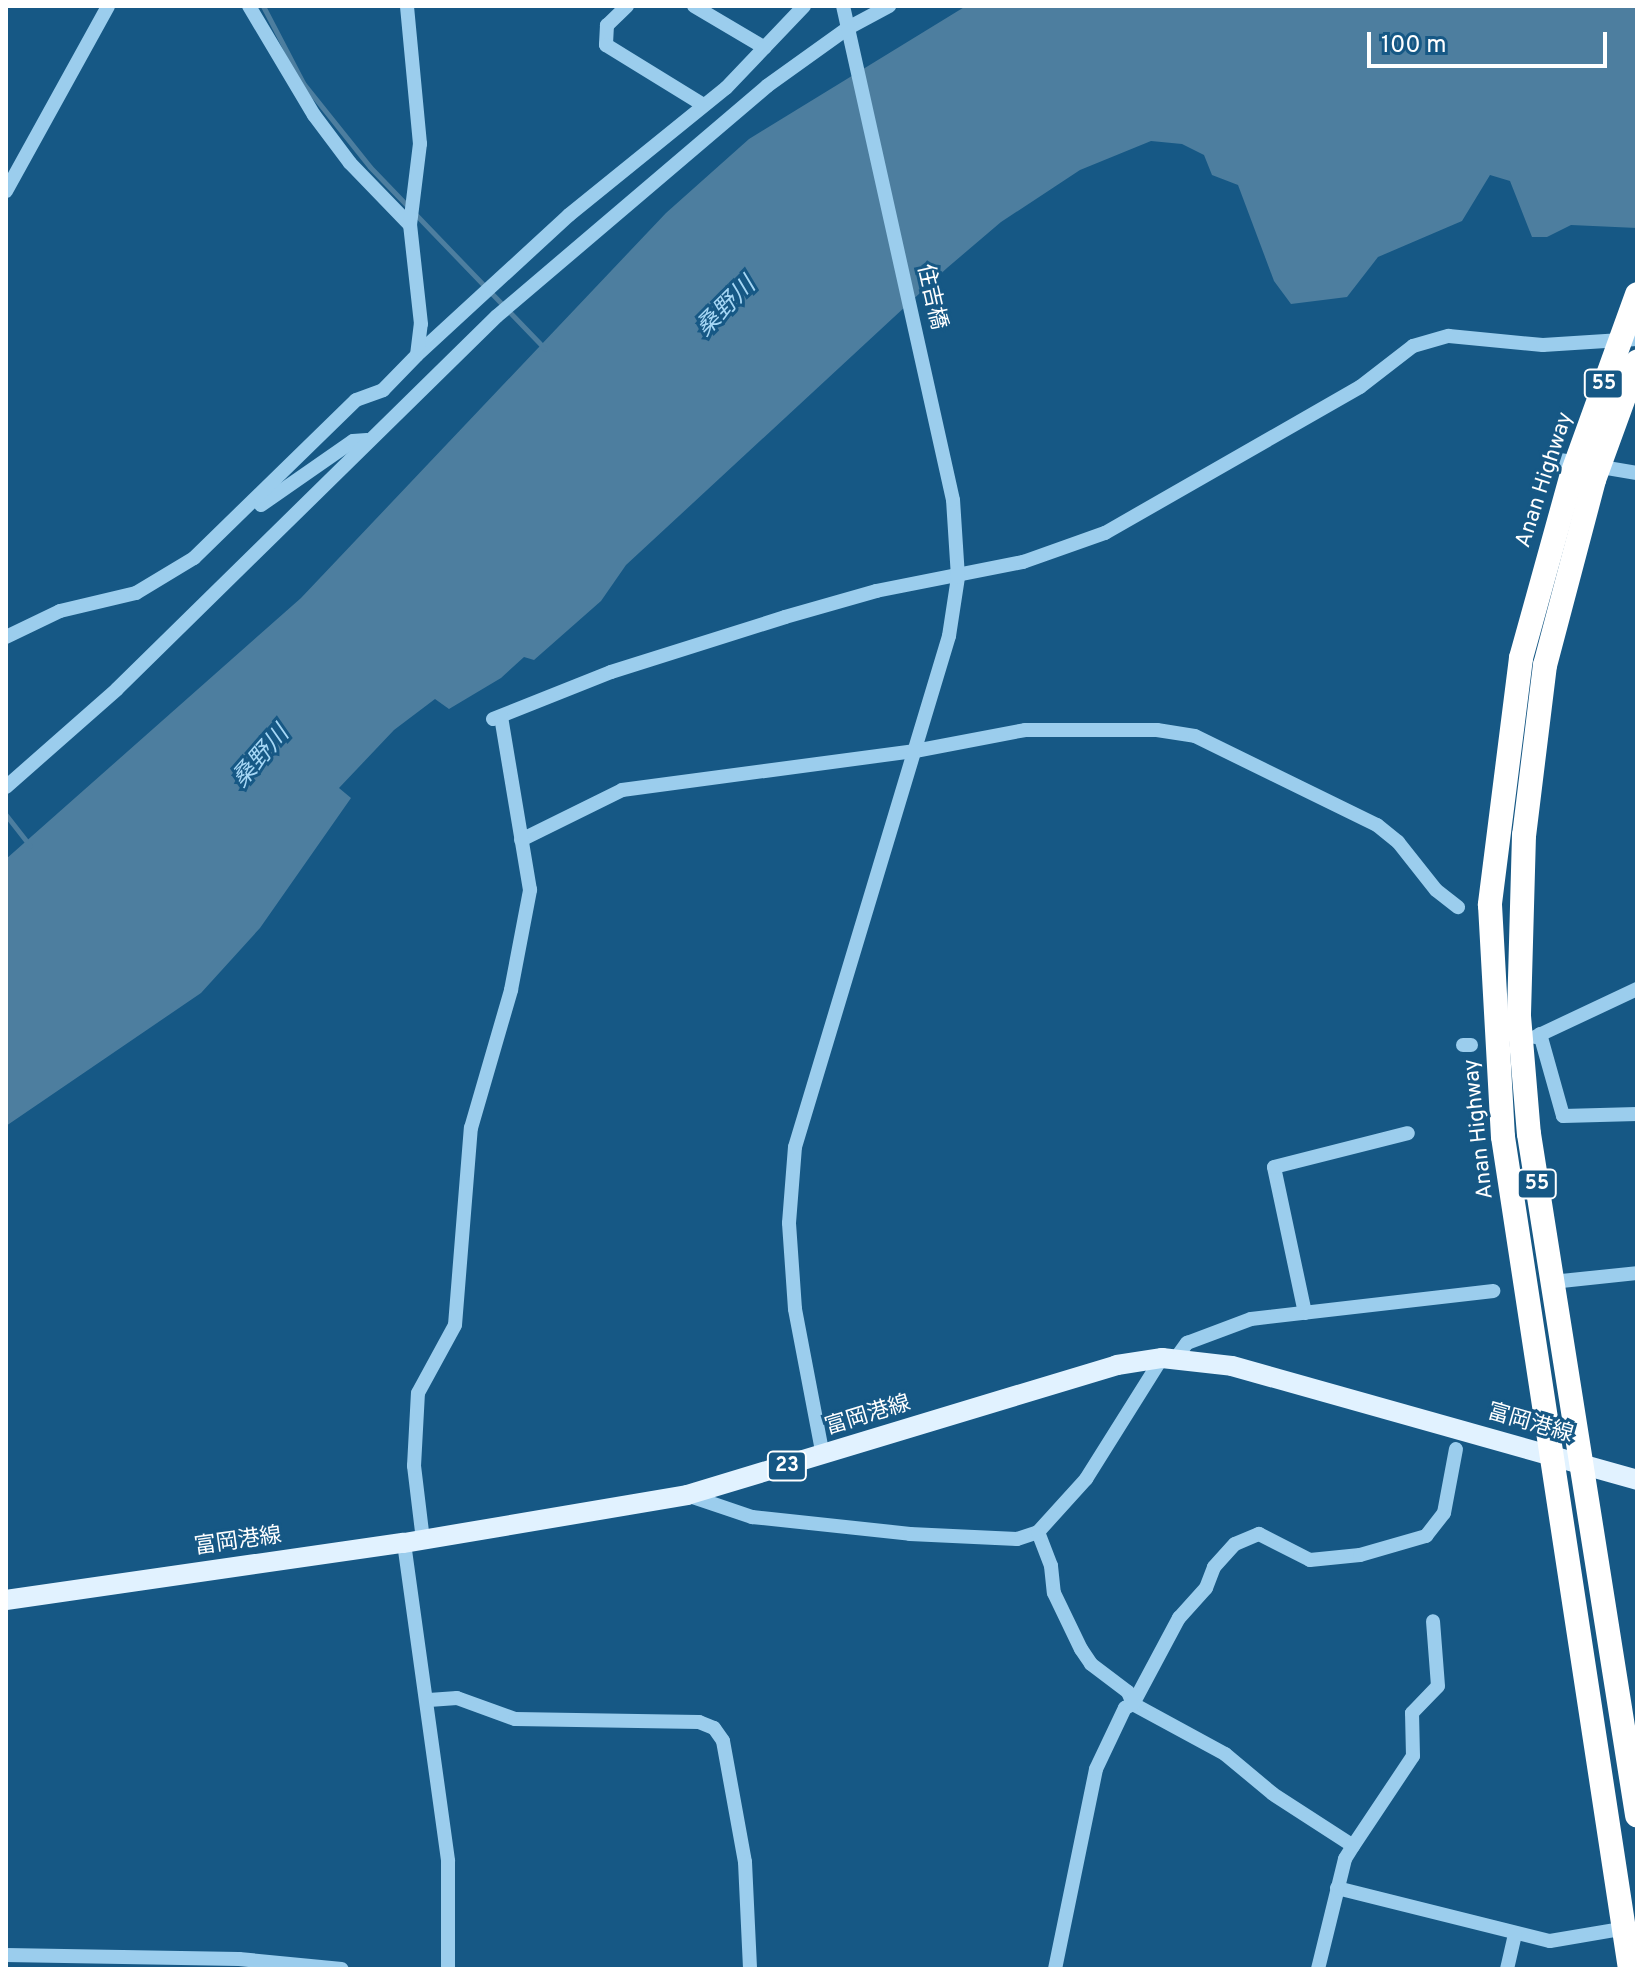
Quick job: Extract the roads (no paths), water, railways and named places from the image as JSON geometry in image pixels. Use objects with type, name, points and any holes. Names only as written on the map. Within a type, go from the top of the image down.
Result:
[{"type":"highway","name":"Anan Highway","points":[[1630,1969],[1503,1137],[1490,905],[1521,658],[1573,471],[1637,294]]},
{"type":"highway","name":"Anan Highway","points":[[1637,362],[1573,471],[1545,665],[1520,903],[1519,1016],[1529,1134],[1637,1815]]},
{"type":"main road","name":"富岡港線","points":[[6,1600],[413,1541],[687,1495],[1117,1365],[1169,1358],[1232,1366],[1637,1480]]},
{"type":"street","points":[[6,191],[108,6]]},
{"type":"street","points":[[249,6],[314,115],[350,163],[411,216]]},
{"type":"street","points":[[407,6],[420,144],[411,216],[421,324],[417,355]]},
{"type":"street","points":[[627,6],[607,25],[606,45],[702,104]]},
{"type":"street","points":[[694,6],[765,48]]},
{"type":"street","points":[[6,637],[60,611],[136,593],[194,558],[356,400],[383,390],[501,276],[702,104],[726,88],[765,48],[788,12],[804,6]]},
{"type":"street","name":"住吉橋","points":[[823,1456],[795,1309],[789,1223],[795,1147],[949,636],[958,571],[947,472],[843,6]]},
{"type":"street","points":[[6,787],[117,689],[367,440],[497,316],[678,157],[889,6]]},
{"type":"street","points":[[448,1969],[448,1861],[413,1541],[414,1466],[418,1393],[455,1325],[471,1128],[511,990],[530,890],[497,718],[611,672],[785,617],[1105,533],[1336,402],[1413,346],[1449,336],[1543,345],[1637,339]]},
{"type":"street","points":[[245,509],[263,504],[353,441],[367,440]]},
{"type":"street","points":[[1573,471],[1637,473]]},
{"type":"street","points":[[521,840],[622,790],[915,751],[1025,730],[1157,730],[1195,736],[1377,825],[1415,860],[1436,890],[1458,907]]},
{"type":"street","points":[[1637,989],[1537,1036],[1563,1116],[1637,1114]]},
{"type":"street","points":[[1305,1313],[1274,1167],[1408,1133]]},
{"type":"street","points":[[1552,1282],[1637,1273]]},
{"type":"street","points":[[687,1495],[752,1517],[864,1530],[976,1539],[1017,1539],[1038,1532],[1086,1479],[1169,1358],[1187,1343],[1251,1319],[1493,1291]]},
{"type":"street","points":[[1055,1969],[1071,1877],[1083,1843],[1087,1793],[1125,1708],[1133,1704],[1179,1618],[1235,1544],[1259,1534],[1310,1560],[1360,1555],[1426,1536],[1444,1513],[1456,1449]]},
{"type":"street","points":[[1038,1532],[1051,1566],[1054,1593],[1091,1664],[1128,1692],[1133,1704],[1225,1754],[1273,1794],[1353,1846]]},
{"type":"street","points":[[1318,1969],[1337,1888],[1353,1846],[1413,1756],[1412,1713],[1438,1686],[1433,1621]]},
{"type":"street","points":[[429,1700],[457,1698],[515,1719],[699,1722],[714,1728],[723,1741],[745,1862],[750,1969]]},
{"type":"street","points":[[1337,1888],[1515,1935],[1550,1941],[1626,1928]]},
{"type":"street","points":[[1507,1969],[1515,1935]]},
{"type":"street","points":[[6,1955],[239,1959],[342,1969]]},
{"type":"water","name":"桑野川","points":[[966,6],[1637,6],[1637,228],[1571,225],[1547,237],[1532,237],[1510,181],[1490,175],[1462,221],[1378,257],[1347,297],[1291,304],[1274,281],[1238,185],[1212,175],[1204,155],[1182,144],[1151,141],[1080,170],[1001,222],[947,268],[626,565],[601,601],[534,660],[524,657],[501,678],[449,709],[435,699],[394,730],[339,788],[351,798],[260,928],[201,993],[6,1126],[6,859],[301,598],[666,213],[749,139]]},
{"type":"waterway","points":[[263,6],[303,83],[370,167],[545,349]]},
{"type":"waterway","points":[[6,815],[30,846]]}]
